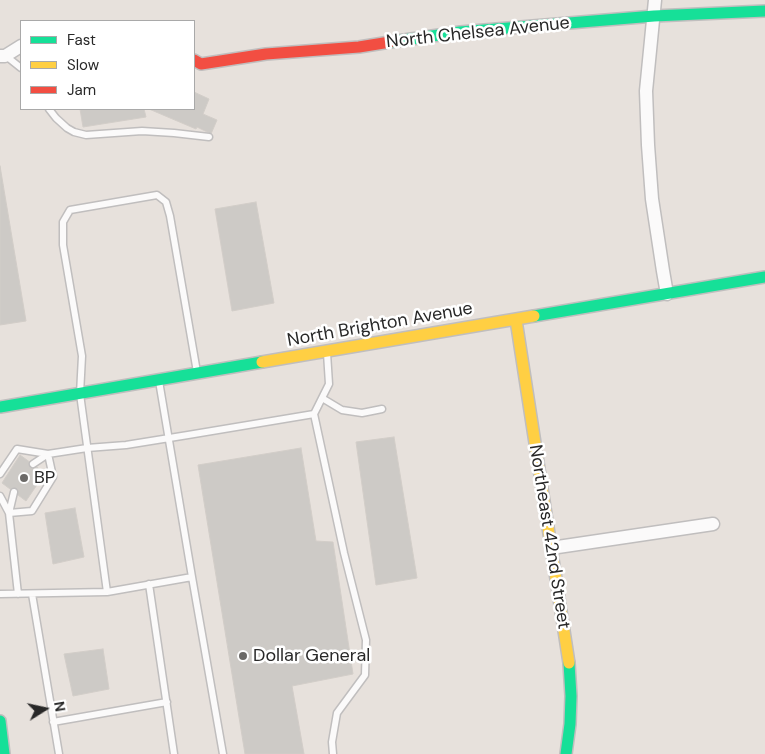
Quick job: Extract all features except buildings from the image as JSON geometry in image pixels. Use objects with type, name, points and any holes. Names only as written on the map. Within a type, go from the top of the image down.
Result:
[{"type":"street","points":[[655,0],[646,91],[648,145],[652,200],[667,294]]},
{"type":"street","name":"North Chelsea Avenue","points":[[195,61],[200,64],[266,54],[359,46],[460,32],[654,16],[765,11]]},
{"type":"street","points":[[3,55],[20,46]]},
{"type":"street","name":"North Brighton Avenue","points":[[0,407],[765,277]]},
{"type":"street","name":"Northeast 42nd Street","points":[[516,320],[570,668],[570,724],[566,754]]},
{"type":"street","points":[[551,548],[713,524]]},
{"type":"street","points":[[0,721],[4,754]]},
{"type":"lane","points":[[3,55],[20,67]]},
{"type":"lane","points":[[50,110],[67,128],[86,135],[142,131],[174,132],[209,137]]},
{"type":"lane","points":[[106,592],[80,394],[82,356],[63,245],[62,222],[70,210],[157,195],[166,202],[197,373]]},
{"type":"lane","points":[[327,352],[329,384],[314,414],[344,554],[366,640],[365,674],[337,713],[332,742],[333,754]]},
{"type":"lane","points":[[159,380],[223,754]]},
{"type":"lane","points":[[322,398],[342,410],[362,413],[382,409]]},
{"type":"lane","points":[[0,474],[17,449],[48,454],[126,445],[314,414]]},
{"type":"lane","points":[[33,464],[48,454]]},
{"type":"lane","points":[[9,513],[32,510],[53,477],[48,454]]},
{"type":"lane","points":[[14,492],[9,513],[18,594]]},
{"type":"lane","points":[[0,496],[9,513]]},
{"type":"lane","points":[[0,594],[106,592],[192,577]]},
{"type":"lane","points":[[150,584],[174,754]]},
{"type":"lane","points":[[32,594],[59,754]]},
{"type":"lane","points":[[54,722],[167,702]]},
{"type":"traffic: fast","points":[[390,42],[460,32],[654,16],[765,11]]},
{"type":"traffic: fast","points":[[534,316],[765,277]]},
{"type":"traffic: fast","points":[[0,407],[262,362]]},
{"type":"traffic: fast","points":[[566,754],[571,696],[569,663]]},
{"type":"traffic: fast","points":[[0,721],[4,754]]},
{"type":"traffic: slow","points":[[262,362],[534,316]]},
{"type":"traffic: slow","points":[[516,320],[569,663]]},
{"type":"traffic: jam","points":[[195,61],[201,64],[266,54],[359,47],[390,42]]},
{"type":"place","name":"BP","points":[[24,478]]},
{"type":"place","name":"Dollar General","points":[[243,656]]}]
